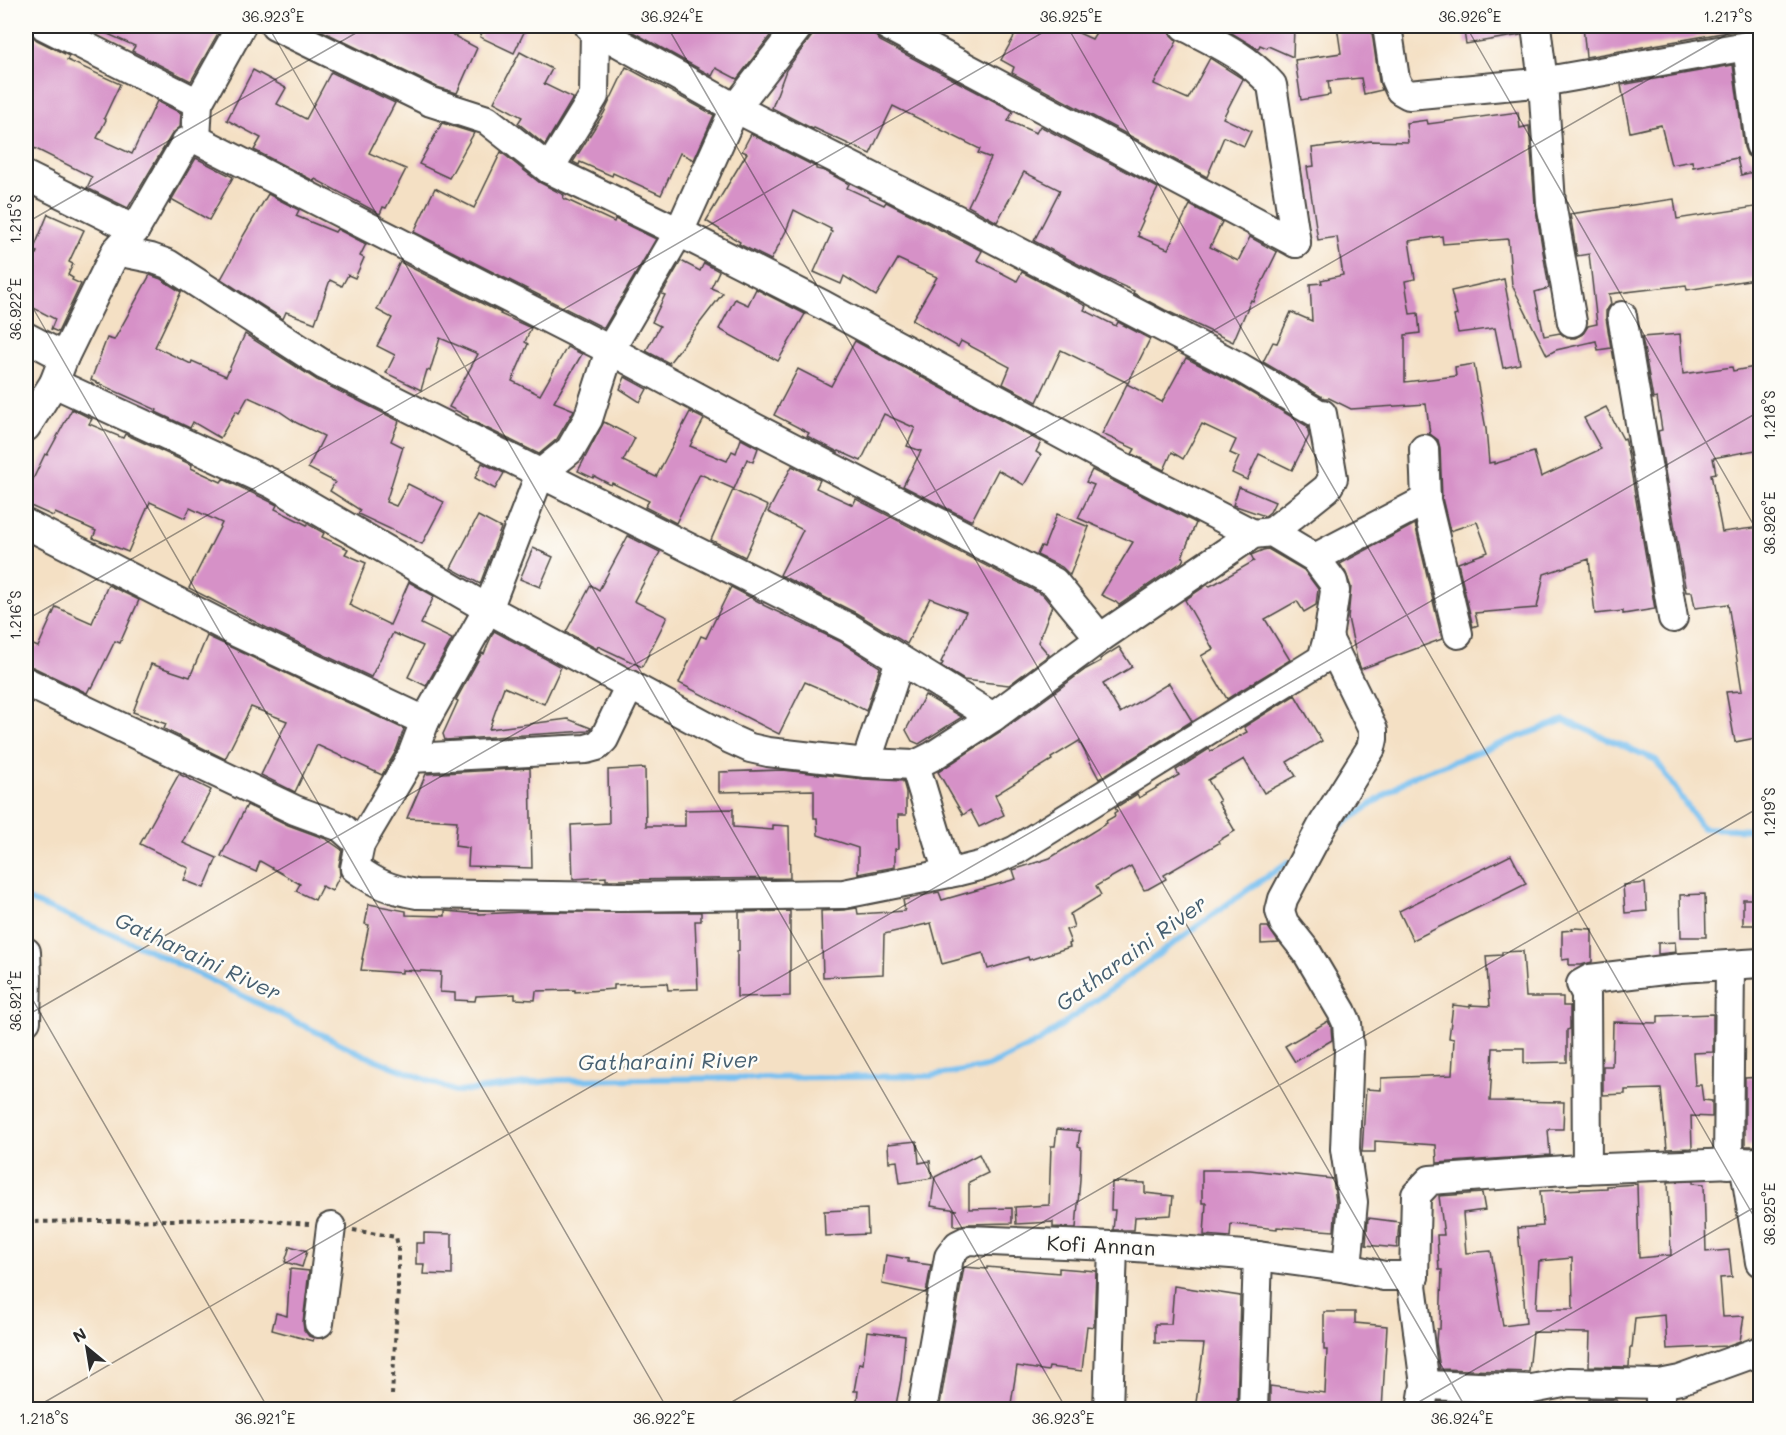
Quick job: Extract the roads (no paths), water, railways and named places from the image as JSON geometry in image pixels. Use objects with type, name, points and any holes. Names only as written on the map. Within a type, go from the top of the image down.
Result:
[{"type":"street","points":[[45,26],[198,103]]},
{"type":"street","points":[[196,139],[198,103],[241,26]]},
{"type":"street","points":[[275,26],[431,102],[487,120],[549,169],[679,232],[823,305],[1107,459],[1315,558],[1328,574],[1335,591],[1328,638],[1322,659],[1016,850],[983,865],[844,894],[619,897],[417,894],[390,889],[372,881],[355,868],[360,844],[411,758],[425,721],[488,609],[540,474],[570,450],[588,418],[610,350],[679,232],[735,108],[799,26]]},
{"type":"street","points":[[888,26],[1296,243],[1272,85],[1240,55],[1184,26]]},
{"type":"street","points":[[1387,26],[1395,79],[1400,90],[1409,95],[1543,82],[1755,39],[1761,145]]},
{"type":"street","points":[[1536,26],[1543,82],[1551,203],[1572,322]]},
{"type":"street","points":[[549,169],[594,96],[592,27]]},
{"type":"street","points":[[54,383],[270,483],[488,609],[730,739],[750,748],[866,764],[915,765],[933,756],[993,717],[1100,638],[1263,533],[1327,488],[1333,478],[1322,414],[1241,368],[1041,263],[735,108],[592,27]]},
{"type":"street","points":[[26,427],[54,383],[64,357],[116,251],[135,230],[186,142],[196,139],[610,350],[755,428],[1054,582],[1100,638]]},
{"type":"street","points":[[26,176],[135,230]]},
{"type":"street","points":[[116,251],[168,264],[324,365],[849,628],[993,717]]},
{"type":"street","points":[[1622,316],[1673,618]]},
{"type":"street","points":[[26,338],[64,357]]},
{"type":"street","points":[[1424,449],[1426,500],[1458,634]]},
{"type":"street","points":[[1315,558],[1426,500]]},
{"type":"street","points":[[26,524],[238,633],[425,721]]},
{"type":"street","points":[[1328,638],[1373,730],[1373,740],[1366,758],[1322,826],[1283,899],[1280,911],[1284,923],[1306,951],[1347,1023],[1349,1049],[1345,1149],[1353,1202],[1347,1268]]},
{"type":"street","points":[[866,764],[900,660]]},
{"type":"street","points":[[26,682],[295,810],[341,827],[360,844]]},
{"type":"street","points":[[411,758],[586,749],[597,746],[604,739],[630,686]]},
{"type":"street","points":[[915,765],[948,873]]},
{"type":"street","points":[[26,952],[26,1021]]},
{"type":"street","points":[[1587,1169],[1586,994],[1581,984],[1590,979],[1680,968],[1761,963]]},
{"type":"street","points":[[1730,965],[1744,1163],[1761,1262]]},
{"type":"street","points":[[1744,1163],[1587,1169],[1430,1180],[1416,1195],[1412,1285],[1423,1397],[1532,1400],[1568,1382],[1660,1397],[1680,1380],[1761,1351]]},
{"type":"street","points":[[319,1323],[331,1227]]},
{"type":"street","name":"Kofi Annan","points":[[922,1410],[949,1257],[958,1245],[968,1240],[1113,1246],[1258,1256],[1347,1268],[1384,1276],[1414,1276]]},
{"type":"street","points":[[1108,1410],[1113,1246]]},
{"type":"street","points":[[1253,1410],[1258,1256]]},
{"type":"waterway","name":"Gatharaini River","points":[[1337,828],[1411,777],[1564,720],[1656,760],[1702,828],[1760,830]]},
{"type":"waterway","name":"Gatharaini River","points":[[26,899],[145,948],[364,1055],[457,1092],[558,1080],[931,1076],[987,1067],[1040,1041],[1288,862]]}]
